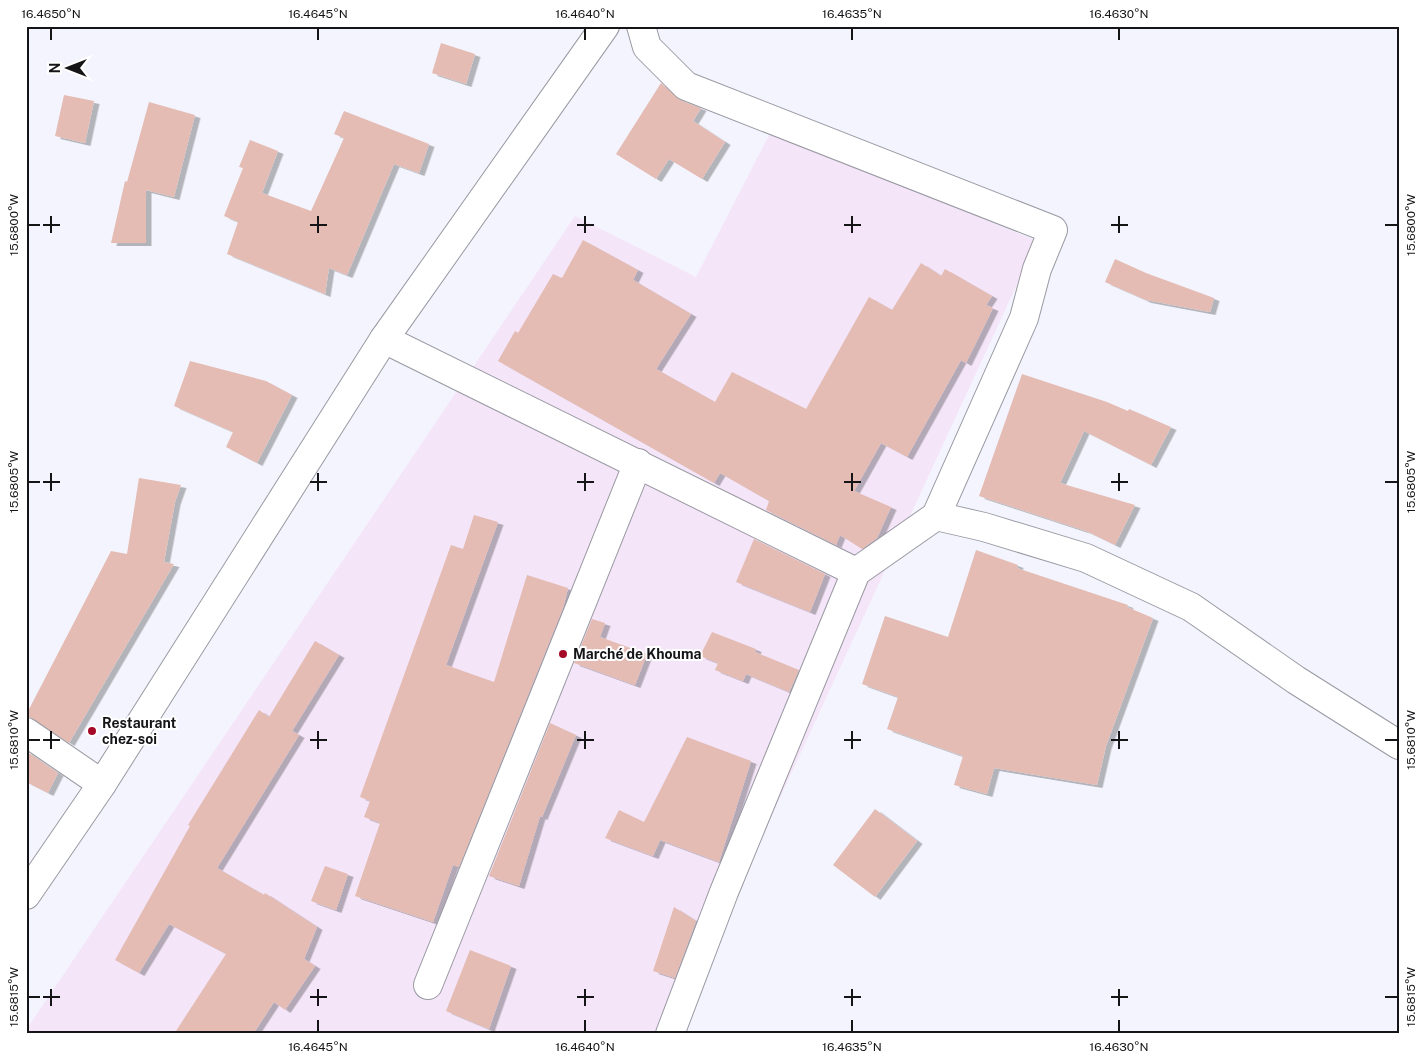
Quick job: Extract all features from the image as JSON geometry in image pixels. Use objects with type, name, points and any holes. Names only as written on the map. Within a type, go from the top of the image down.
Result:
[{"type":"street","points":[[26,895],[102,784],[384,339],[605,26]]},
{"type":"street","points":[[641,26],[647,47],[686,86],[1053,230],[1037,269],[1024,318],[936,516],[856,572],[724,892],[670,1034]]},
{"type":"street","points":[[384,339],[856,572]]},
{"type":"street","points":[[428,984],[638,463]]},
{"type":"street","points":[[936,516],[984,527],[1086,558],[1191,607],[1296,680],[1399,744]]},
{"type":"street","points":[[26,732],[102,784]]},
{"type":"shaded area","name":"Marché de Khouma","points":[[771,131],[1037,241],[671,1034],[26,1034],[26,1030],[575,216],[696,277]]},
{"type":"building","points":[[441,43],[475,54],[466,84],[432,73]]},
{"type":"building","points":[[661,83],[680,100],[701,108],[693,121],[725,142],[702,179],[669,159],[656,179],[616,154]]},
{"type":"building","points":[[64,95],[94,101],[85,143],[55,136]]},
{"type":"building","points":[[149,102],[195,115],[174,197],[146,190],[146,243],[111,243],[125,181],[127,182]]},
{"type":"building","points":[[344,111],[429,144],[419,173],[394,164],[347,275],[329,268],[325,294],[227,254],[238,222],[224,216],[243,168],[239,167],[250,140],[278,151],[262,193],[311,211],[344,138],[334,134]]},
{"type":"building","points":[[583,240],[638,270],[633,280],[691,314],[656,369],[715,402],[732,372],[806,409],[869,297],[892,310],[921,263],[941,276],[945,269],[992,296],[986,305],[993,308],[966,363],[961,360],[907,457],[881,443],[854,491],[891,507],[877,538],[862,549],[840,535],[836,545],[766,510],[769,501],[720,473],[714,483],[498,361],[515,331],[518,333],[553,274],[562,278]]},
{"type":"building","points":[[1115,259],[1146,273],[1214,298],[1210,312],[1146,300],[1105,282]]},
{"type":"building","points":[[190,361],[266,381],[292,395],[257,463],[226,447],[233,432],[174,406]]},
{"type":"building","points":[[1022,374],[1107,402],[1128,411],[1129,409],[1171,427],[1151,465],[1084,431],[1060,483],[1135,505],[1115,545],[1086,531],[979,496]]},
{"type":"building","points":[[139,478],[181,485],[175,502],[164,562],[174,564],[69,743],[26,715],[111,551],[127,554]]},
{"type":"building","points":[[474,515],[498,522],[446,665],[494,682],[527,575],[568,588],[563,608],[459,867],[453,865],[433,922],[355,896],[380,823],[364,817],[370,801],[360,797],[451,545],[463,549]]},
{"type":"building","points":[[754,539],[825,574],[810,612],[736,582]]},
{"type":"building","points":[[976,550],[1018,565],[1017,568],[1128,605],[1127,607],[1153,618],[1106,746],[1097,785],[994,768],[987,794],[954,785],[963,756],[887,729],[898,697],[862,684],[885,616],[948,637]]},
{"type":"building","points":[[592,619],[605,623],[600,637],[647,654],[635,685],[574,663]]},
{"type":"building","points":[[712,632],[756,649],[755,652],[799,670],[789,692],[746,674],[743,681],[715,670],[718,663],[700,656]]},
{"type":"building","points":[[315,641],[339,655],[292,731],[299,735],[217,868],[264,895],[265,893],[317,927],[304,959],[315,966],[285,1010],[274,1002],[253,1034],[174,1034],[226,954],[169,924],[139,973],[115,960],[190,826],[188,825],[259,710],[269,717]]},
{"type":"building","points":[[550,723],[576,735],[542,817],[540,816],[519,886],[489,876]]},
{"type":"building","points":[[687,737],[751,761],[719,862],[660,840],[653,856],[605,838],[619,810],[644,822]]},
{"type":"building","points":[[26,751],[58,773],[48,793],[26,782]]},
{"type":"building","points":[[875,809],[917,841],[875,897],[833,865]]},
{"type":"building","points":[[325,866],[348,874],[336,910],[311,901]]},
{"type":"building","points":[[674,907],[696,921],[675,978],[653,971]]},
{"type":"building","points":[[470,950],[511,966],[489,1029],[446,1011]]},
{"type":"place","name":"Marché de Khouma","points":[[563,654]]},
{"type":"place","name":"Restaurant chez-soi","points":[[92,731]]}]
